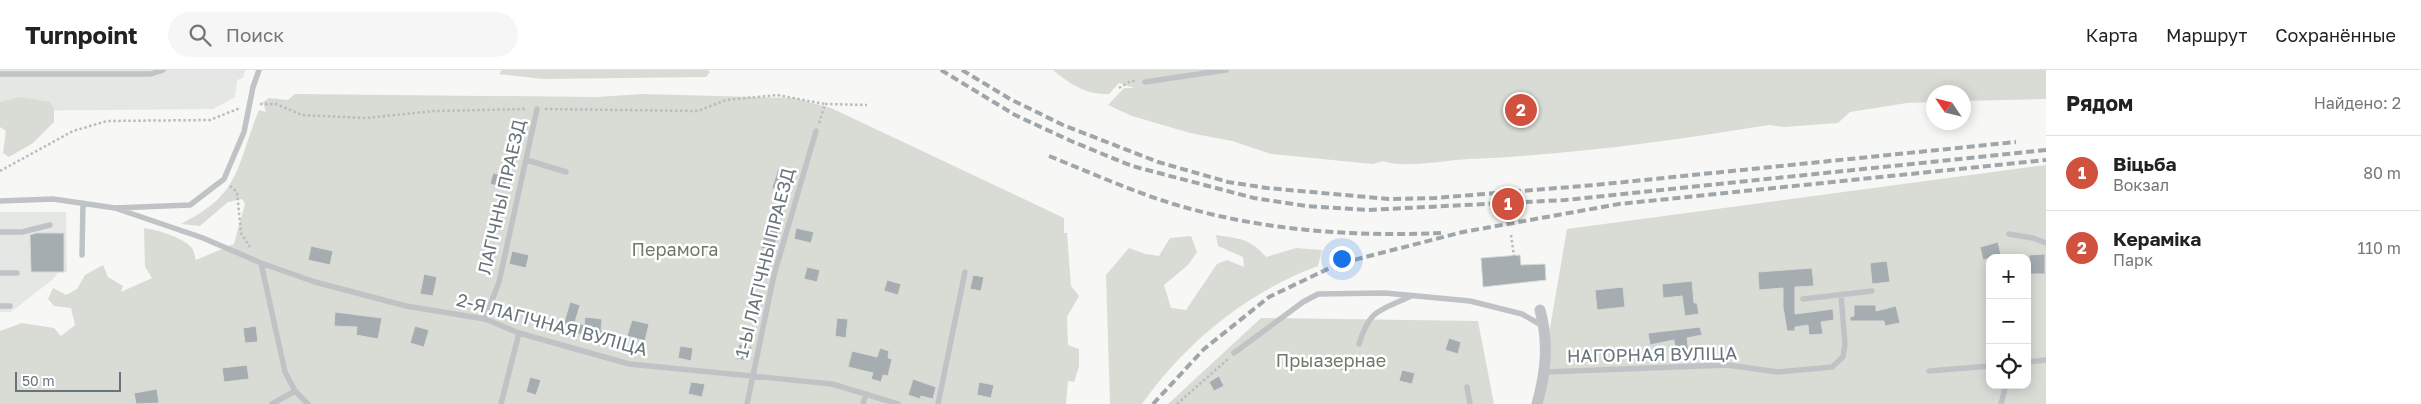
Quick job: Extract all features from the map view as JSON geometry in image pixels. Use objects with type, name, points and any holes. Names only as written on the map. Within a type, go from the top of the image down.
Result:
[{"type":"street","points":[[1537,404],[1546,372],[1545,327],[1540,310]]},
{"type":"lane","points":[[0,74],[151,74],[164,70]]},
{"type":"lane","points":[[0,201],[53,199],[115,208],[190,205],[224,179],[244,132],[259,70]]},
{"type":"lane","points":[[1145,82],[1226,70]]},
{"type":"lane","name":"ЛАГІЧНЫ ПРАЕЗД","points":[[485,319],[499,282],[537,109]]},
{"type":"lane","name":"1-Ы ЛАГІЧНЫ ПРАЕЗД","points":[[747,404],[774,275],[816,130]]},
{"type":"lane","points":[[527,160],[566,172]]},
{"type":"lane","points":[[82,254],[83,203]]},
{"type":"lane","name":"2-Я ЛАГІЧНАЯ ВУЛІЦА","points":[[115,208],[202,238],[261,263],[314,282],[406,306],[485,319],[519,333],[629,364],[752,378],[832,384],[898,404]]},
{"type":"lane","points":[[0,232],[22,232],[50,225]]},
{"type":"lane","points":[[2009,234],[2033,238],[2046,243]]},
{"type":"lane","points":[[261,263],[285,372],[294,392],[308,404]]},
{"type":"lane","points":[[938,404],[965,272]]},
{"type":"lane","points":[[0,273],[17,273]]},
{"type":"lane","points":[[1803,299],[1872,291]]},
{"type":"lane","points":[[1234,353],[1303,302],[1318,294],[1350,292],[1413,295],[1470,301],[1522,314],[1545,327]]},
{"type":"lane","points":[[1359,344],[1365,323],[1372,315],[1413,295]]},
{"type":"lane","name":"НАГОРНАЯ ВУЛІЦА","points":[[1546,372],[1727,365],[1778,372],[1832,367],[1843,357],[1845,344],[1841,295]]},
{"type":"lane","points":[[0,306],[10,306]]},
{"type":"lane","points":[[502,404],[519,333]]},
{"type":"lane","points":[[2031,362],[2046,360]]},
{"type":"lane","points":[[1929,371],[1986,366]]},
{"type":"lane","points":[[1467,387],[1470,404]]},
{"type":"lane","points":[[2001,404],[2005,389]]},
{"type":"lane","points":[[272,404],[294,392]]},
{"type":"lane","points":[[863,404],[866,394]]},
{"type":"path","points":[[1119,88],[1132,81],[1145,82]]},
{"type":"path","points":[[0,171],[73,130],[107,121],[210,120],[250,104]]},
{"type":"path","points":[[816,130],[825,104],[867,105]]},
{"type":"path","points":[[224,179],[237,192],[241,233],[261,263]]},
{"type":"path","points":[[1511,235],[1514,256]]},
{"type":"path","points":[[1177,404],[1234,353]]},
{"type":"shaded area","points":[[0,70],[245,70],[243,78],[237,80],[235,97],[213,109],[0,111]]},
{"type":"shaded area","points":[[0,212],[66,212],[67,272],[58,273],[11,312],[0,312]]},
{"type":"green space","points":[[502,70],[708,70],[710,72],[706,77],[543,79],[499,74]]},
{"type":"green space","points":[[1053,70],[2046,70],[2046,99],[1971,101],[1971,85],[1926,85],[1926,102],[1907,103],[1850,112],[1838,123],[1784,127],[1769,125],[1582,151],[1413,164],[1383,161],[1373,164],[1271,154],[1232,141],[1190,133],[1132,116],[1108,105],[1124,88],[1134,88],[1119,83],[1109,94],[1101,94],[1086,91]]},
{"type":"green space","name":"Перамога","points":[[295,94],[596,97],[643,94],[794,98],[831,108],[1064,218],[1064,233],[1067,233],[1071,286],[1079,296],[1067,317],[1068,345],[1079,349],[1079,366],[1074,382],[1068,381],[1066,404],[0,404],[0,331],[22,323],[54,328],[61,336],[75,325],[71,308],[54,306],[48,299],[53,288],[66,295],[77,289],[85,275],[103,265],[108,277],[123,286],[121,292],[152,278],[145,267],[144,228],[163,232],[188,244],[194,252],[196,260],[234,244],[245,204],[242,199],[228,202],[200,226],[181,224],[201,213],[226,190],[240,163],[259,110],[266,112],[263,102],[269,98],[288,100]]},
{"type":"green space","points":[[20,97],[50,102],[54,108],[54,122],[33,143],[9,157],[3,153],[6,131],[0,127],[0,102]]},
{"type":"green space","points":[[2046,165],[2046,404],[1537,404],[1567,229]]},
{"type":"green space","points":[[1216,235],[1244,240],[1255,246],[1266,257],[1296,248],[1322,250],[1318,266],[1292,277],[1242,305],[1198,340],[1178,360],[1142,404],[1110,404],[1106,275],[1129,248],[1145,254],[1159,256],[1170,238],[1191,236],[1197,252],[1188,265],[1164,285],[1171,308],[1186,310],[1217,264],[1227,260],[1244,267],[1243,257],[1218,246]]},
{"type":"green space","name":"Прыазернае","points":[[1261,318],[1478,321],[1494,404],[1168,404]]},
{"type":"building","points":[[778,169],[796,174],[790,193],[772,188]]},
{"type":"building","points":[[493,173],[508,177],[505,188],[490,184]]},
{"type":"building","points":[[766,228],[778,231],[774,251],[761,248]]},
{"type":"building","points":[[796,228],[814,232],[811,243],[794,239]]},
{"type":"building","points":[[36,233],[64,233],[64,272],[31,272],[30,235]]},
{"type":"building","points":[[1998,242],[2001,254],[1986,254],[1986,259],[1983,260],[1980,247]]},
{"type":"building","points":[[311,246],[333,251],[330,265],[308,260]]},
{"type":"building","points":[[512,251],[529,255],[526,268],[509,264]]},
{"type":"building","points":[[2045,254],[2045,274],[2031,274],[2031,255]]},
{"type":"building","points":[[1520,255],[1521,265],[1545,264],[1546,280],[1483,287],[1481,258]]},
{"type":"building","points":[[1887,261],[1890,282],[1872,284],[1870,263]]},
{"type":"building","points":[[807,267],[820,270],[817,282],[804,279]]},
{"type":"building","points":[[1812,268],[1814,286],[1795,287],[1795,314],[1833,309],[1834,320],[1821,322],[1823,334],[1809,335],[1808,325],[1795,327],[1795,331],[1787,331],[1783,307],[1783,288],[1759,290],[1758,272]]},
{"type":"building","points":[[424,274],[437,277],[433,296],[420,294]]},
{"type":"building","points":[[973,275],[984,277],[981,291],[970,289]]},
{"type":"building","points":[[887,280],[901,284],[898,295],[884,291]]},
{"type":"building","points":[[1692,281],[1694,303],[1697,303],[1699,314],[1685,316],[1682,296],[1663,298],[1662,284]]},
{"type":"building","points":[[1623,287],[1625,307],[1597,310],[1595,290]]},
{"type":"building","points":[[570,302],[580,305],[575,322],[584,325],[585,317],[602,319],[601,330],[605,331],[604,338],[572,333],[571,336],[561,333]]},
{"type":"building","points":[[1854,305],[1876,305],[1876,311],[1896,306],[1900,323],[1885,326],[1884,321],[1850,321],[1850,317],[1854,316]]},
{"type":"building","points":[[335,312],[382,318],[378,339],[356,335],[357,327],[334,326]]},
{"type":"building","points":[[837,318],[848,319],[846,338],[835,336]]},
{"type":"building","points":[[632,320],[649,324],[645,341],[627,336]]},
{"type":"building","points":[[256,326],[258,342],[245,343],[243,328]]},
{"type":"building","points":[[415,326],[429,330],[424,347],[410,343]]},
{"type":"building","points":[[1700,327],[1702,335],[1687,338],[1689,355],[1676,357],[1674,340],[1650,345],[1648,333]]},
{"type":"building","points":[[1449,338],[1461,342],[1458,354],[1445,350]]},
{"type":"building","points":[[739,344],[752,347],[749,361],[736,359]]},
{"type":"building","points":[[680,346],[693,348],[691,361],[678,358]]},
{"type":"building","points":[[880,348],[889,351],[888,358],[892,359],[888,376],[883,375],[881,382],[871,379],[873,373],[848,367],[852,351],[877,357]]},
{"type":"building","points":[[1338,358],[1351,362],[1348,372],[1335,369]]},
{"type":"building","points":[[247,365],[249,379],[224,382],[222,368]]},
{"type":"building","points":[[1402,370],[1415,373],[1412,384],[1399,381]]},
{"type":"building","points":[[1219,376],[1224,386],[1214,391],[1209,382]]},
{"type":"building","points":[[530,377],[541,380],[536,395],[526,392]]},
{"type":"building","points":[[913,379],[936,387],[933,399],[921,396],[920,399],[908,395]]},
{"type":"building","points":[[691,382],[705,384],[702,397],[688,394]]},
{"type":"building","points":[[979,382],[994,385],[991,398],[977,395]]},
{"type":"building","points":[[157,389],[159,403],[136,404],[134,393]]},
{"type":"railway","points":[[941,70],[1015,115],[1132,166],[1254,198],[1306,206],[1367,210],[1565,200],[2046,150]]},
{"type":"railway","points":[[962,70],[1010,99],[1063,125],[1158,162],[1228,182],[1267,188],[1389,199],[1435,198],[1595,185],[2016,142]]},
{"type":"railway","points":[[1049,156],[1155,198],[1237,220],[1304,230],[1372,234],[1441,233]]},
{"type":"railway","points":[[1153,404],[1204,349],[1269,297],[1338,264],[1463,232],[1619,204],[2046,160]]},
{"type":"place","name":"Кераміка","points":[[1521,110]]},
{"type":"place","name":"Віцьба","points":[[1508,204]]}]
